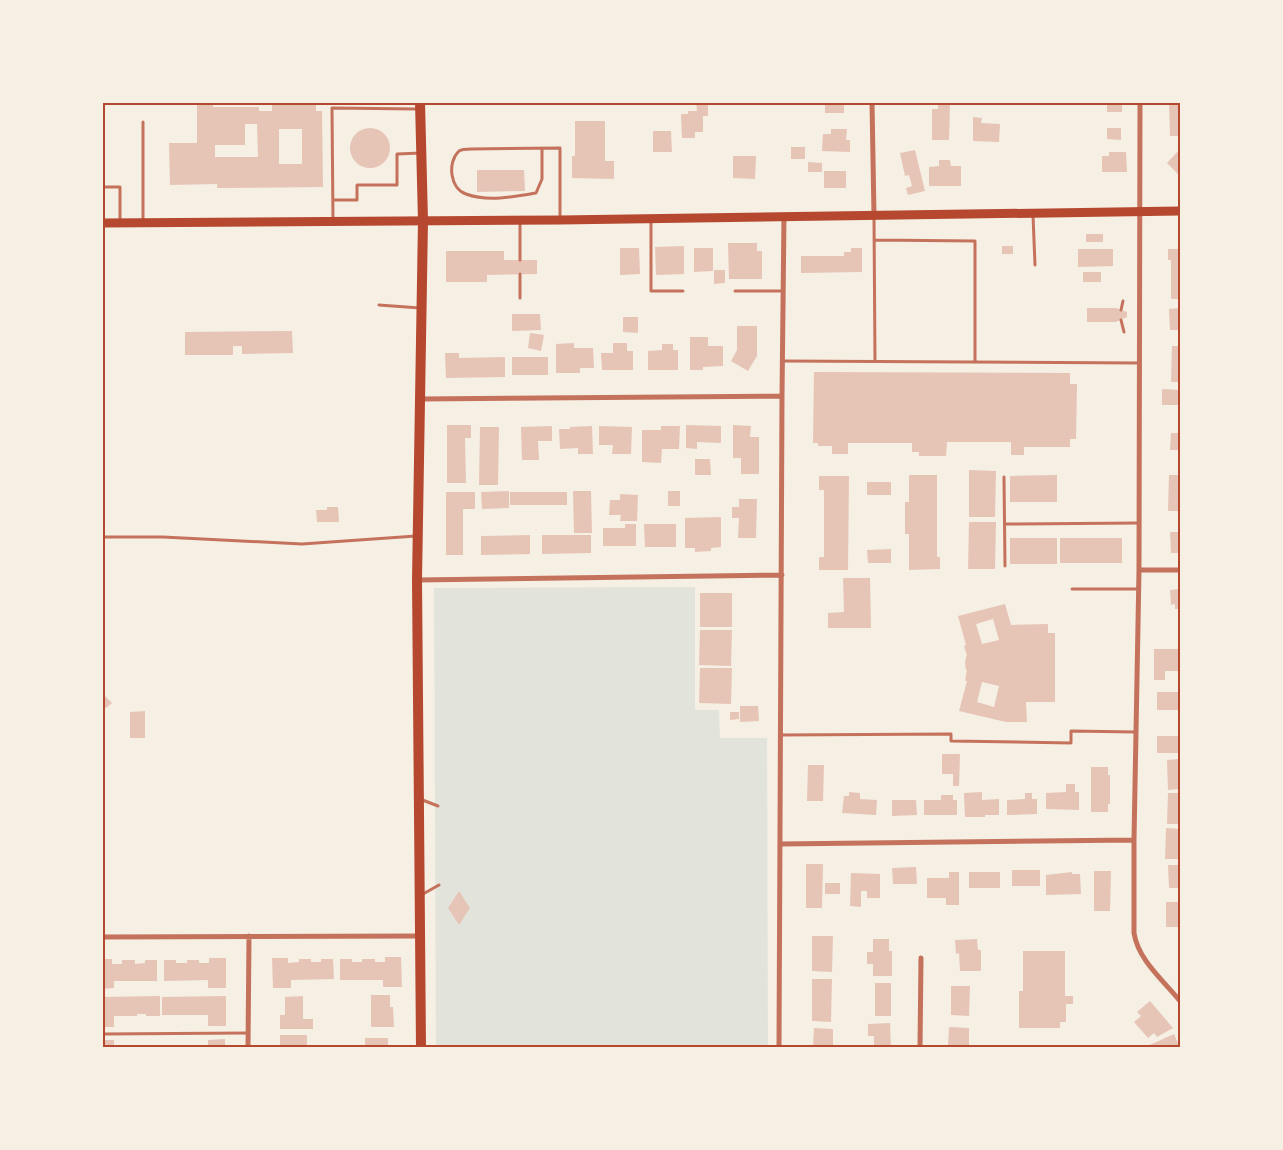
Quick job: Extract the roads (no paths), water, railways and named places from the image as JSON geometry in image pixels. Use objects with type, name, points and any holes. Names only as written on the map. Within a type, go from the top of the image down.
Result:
[{"type":"main road","points":[[420,106],[423,221],[417,580],[421,1048]]},
{"type":"main road","points":[[102,223],[560,220],[1180,211]]},
{"type":"street","points":[[872,102],[874,215]]},
{"type":"street","points":[[1140,102],[1139,570],[1134,933],[1140,954],[1180,1000]]},
{"type":"street","points":[[779,1048],[784,216]]},
{"type":"street","points":[[420,399],[782,396]]},
{"type":"street","points":[[1139,570],[1180,570]]},
{"type":"street","points":[[417,580],[782,575]]},
{"type":"street","points":[[780,844],[1134,840]]},
{"type":"street","points":[[248,1048],[249,936]]},
{"type":"street","points":[[102,937],[421,936]]},
{"type":"street","points":[[920,958],[920,1048]]},
{"type":"lane","points":[[333,222],[332,108],[420,106]]},
{"type":"lane","points":[[143,122],[143,223]]},
{"type":"lane","points":[[542,148],[542,179],[536,193],[511,197],[475,197],[464,194],[456,187],[452,174],[452,162],[459,152],[463,150],[542,148],[560,148],[560,220]]},
{"type":"lane","points":[[333,200],[357,200],[357,185],[397,185],[397,154],[422,154]]},
{"type":"lane","points":[[102,187],[120,186],[120,223]]},
{"type":"lane","points":[[1033,213],[1035,265]]},
{"type":"lane","points":[[874,215],[874,361]]},
{"type":"lane","points":[[651,218],[651,291],[683,291]]},
{"type":"lane","points":[[520,220],[520,260]]},
{"type":"lane","points":[[874,240],[975,241],[975,362]]},
{"type":"lane","points":[[520,274],[520,298]]},
{"type":"lane","points":[[735,291],[783,291]]},
{"type":"lane","points":[[1121,310],[1123,301]]},
{"type":"lane","points":[[378,305],[421,308]]},
{"type":"lane","points":[[1120,320],[1124,332]]},
{"type":"lane","points":[[782,361],[1140,363]]},
{"type":"lane","points":[[1004,477],[1005,566]]},
{"type":"lane","points":[[1005,524],[1139,523]]},
{"type":"lane","points":[[102,538],[163,538],[302,544],[417,536]]},
{"type":"lane","points":[[1072,589],[1138,589]]},
{"type":"lane","points":[[781,735],[952,734],[951,741],[1072,743],[1071,731],[1136,732]]},
{"type":"lane","points":[[419,798],[438,806]]},
{"type":"lane","points":[[420,896],[439,885]]},
{"type":"lane","points":[[102,1034],[248,1032]]}]
